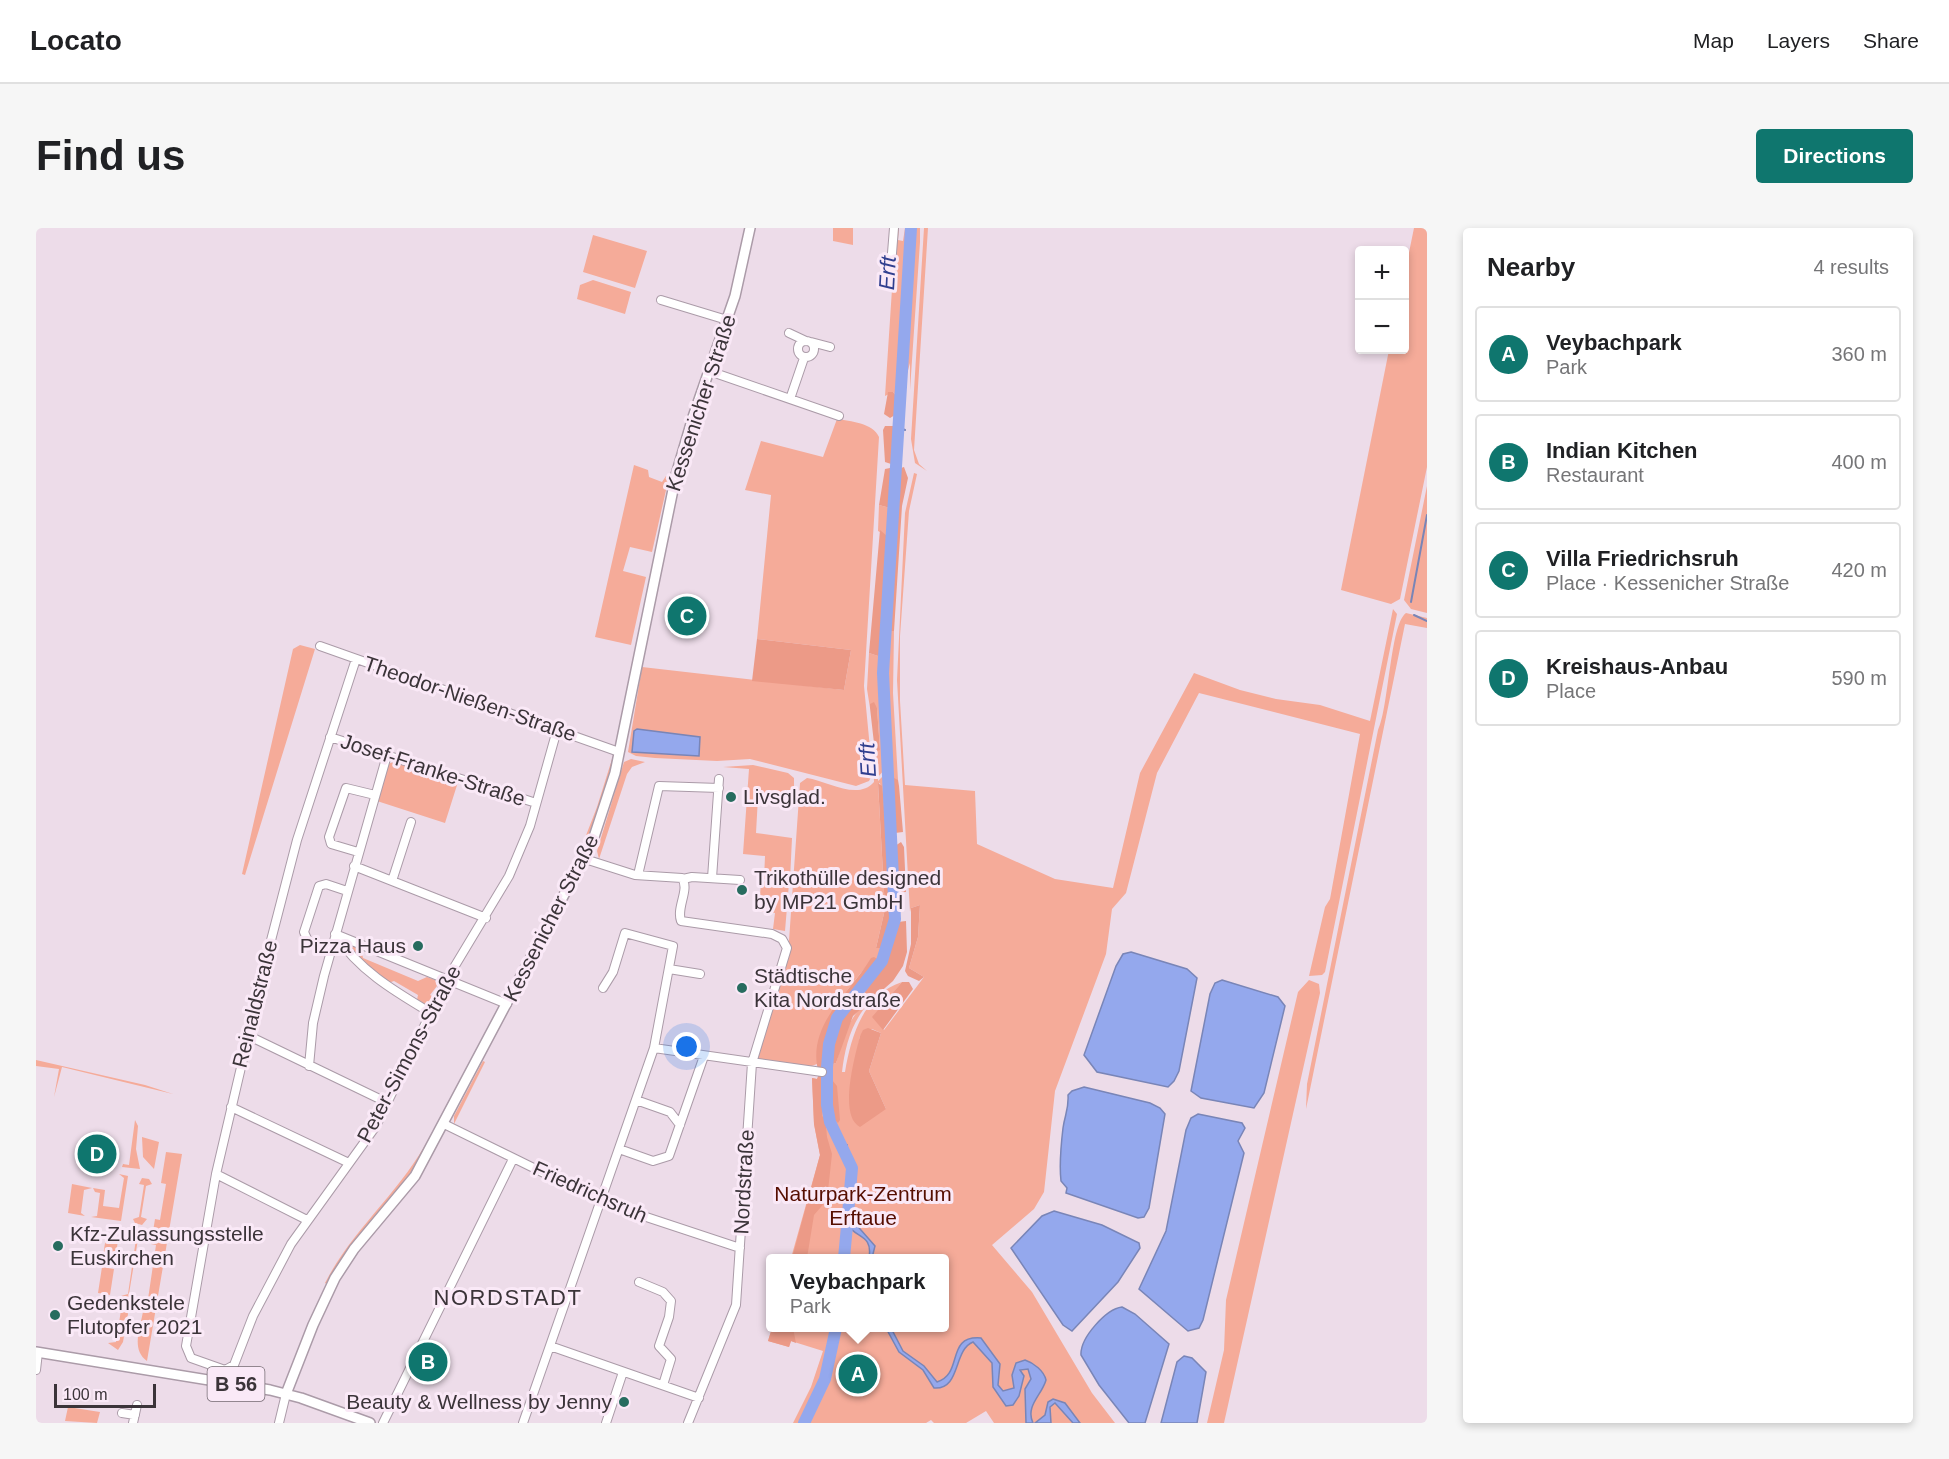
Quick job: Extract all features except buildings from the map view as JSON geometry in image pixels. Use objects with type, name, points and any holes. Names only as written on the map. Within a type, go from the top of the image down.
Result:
[{"type":"main road","name":"Kessenicher Straße","points":[[286,1394],[313,1324],[340,1269],[407,1188],[444,1124],[585,859],[607,801],[619,752],[670,503],[689,428],[740,279],[750,228]]},
{"type":"main road","name":"B 56","points":[[37,1352],[286,1394],[370,1423]]},
{"type":"street","points":[[890,278],[894,228]]},
{"type":"street","points":[[661,300],[727,320]]},
{"type":"street","points":[[789,333],[808,342],[830,347]]},
{"type":"street","points":[[790,399],[804,358],[799,354],[799,348],[802,342],[808,342]]},
{"type":"street","points":[[709,372],[839,416]]},
{"type":"street","name":"Theodor-Nießen-Straße","points":[[320,646],[619,752]]},
{"type":"street","name":"Reinaldstraße","points":[[189,1356],[186,1343],[216,1174],[247,1035],[297,840],[356,659]]},
{"type":"street","name":"Peter-Simons-Straße","points":[[189,1356],[219,1370],[228,1369],[234,1365],[260,1303],[307,1220],[349,1163],[388,1103],[447,979],[486,918],[517,859],[557,730]]},
{"type":"street","name":"Josef-Franke-Straße","points":[[330,737],[536,803]]},
{"type":"street","points":[[309,1066],[313,1023],[331,948],[387,755]]},
{"type":"street","points":[[712,878],[719,779]]},
{"type":"street","points":[[638,875],[659,786],[719,788]]},
{"type":"street","points":[[358,852],[332,844],[329,837],[346,788],[375,795]]},
{"type":"street","points":[[392,881],[411,822]]},
{"type":"street","points":[[585,859],[638,875],[740,880]]},
{"type":"street","points":[[354,866],[486,918]]},
{"type":"street","name":"Nordstraße","points":[[683,879],[685,887],[679,916],[681,921],[772,934],[782,939],[787,955],[752,1064],[736,1305],[688,1423]]},
{"type":"street","points":[[331,948],[306,940],[304,932],[319,886],[326,884],[347,891]]},
{"type":"street","points":[[523,1423],[654,1048],[673,946],[625,933],[613,972],[603,988]]},
{"type":"street","points":[[335,934],[507,1004]]},
{"type":"street","points":[[335,934],[344,948],[372,974],[431,1013]]},
{"type":"street","points":[[669,969],[700,974]]},
{"type":"street","points":[[247,1035],[388,1103]]},
{"type":"street","points":[[654,1048],[752,1064],[822,1072]]},
{"type":"street","points":[[619,1149],[653,1161],[669,1156],[704,1056]]},
{"type":"street","points":[[636,1100],[670,1112],[680,1125]]},
{"type":"street","points":[[231,1107],[349,1163]]},
{"type":"street","name":"Friedrichsruh","points":[[444,1124],[601,1201],[740,1248]]},
{"type":"street","points":[[383,1423],[513,1159]]},
{"type":"street","points":[[216,1174],[307,1220]]},
{"type":"street","points":[[639,1282],[663,1292],[670,1301],[669,1317],[659,1346],[671,1359],[663,1385]]},
{"type":"street","points":[[550,1346],[699,1398]]},
{"type":"street","points":[[36,1370],[37,1352]]},
{"type":"street","points":[[606,1423],[623,1372]]},
{"type":"street","name":"Kessenicher Straße","points":[[279,1423],[286,1394]]},
{"type":"street","points":[[122,1413],[134,1419],[136,1405]]},
{"type":"green space","points":[[833,228],[853,228],[853,245],[833,241]]},
{"type":"green space","points":[[896,228],[899,228],[898,240],[903,241],[905,228],[908,228],[897,397],[893,392],[885,396]]},
{"type":"green space","points":[[913,228],[920,228],[920,242],[910,390],[910,363],[902,392]]},
{"type":"green space","points":[[924,228],[928,228],[914,450],[919,464],[927,471],[915,463],[911,439]]},
{"type":"green space","points":[[1414,228],[1427,228],[1427,467],[1400,599],[1391,604],[1341,590],[1388,354],[1409,354],[1409,252]]},
{"type":"green space","points":[[593,235],[647,251],[635,288],[583,272]]},
{"type":"green space","points":[[593,280],[631,292],[625,314],[577,299],[580,285]]},
{"type":"green space","points":[[837,419],[867,426],[879,437],[864,686],[872,775],[869,781],[856,786],[750,759],[717,761],[655,758],[636,756],[628,752],[642,667],[844,690],[851,650],[757,639],[771,495],[745,490],[761,441],[823,457]]},
{"type":"green space","points":[[634,465],[648,470],[649,477],[662,482],[666,476],[669,477],[652,552],[630,547],[623,571],[646,577],[631,645],[595,637]]},
{"type":"green space","name":"Naturpark-Zentrum Erftaue","points":[[914,473],[917,474],[909,511],[900,636],[900,701],[905,785],[975,791],[977,844],[1055,879],[1113,888],[1140,773],[1194,673],[1240,690],[1276,699],[1320,705],[1370,721],[1393,609],[1397,614],[1325,972],[1322,975],[1309,976],[1325,907],[1330,899],[1360,734],[1199,693],[1157,773],[1126,893],[1112,909],[1106,954],[1055,1091],[1044,1192],[1034,1209],[992,1245],[1032,1292],[1092,1393],[1115,1423],[994,1423],[986,1411],[966,1423],[934,1423],[931,1420],[926,1423],[793,1423],[811,1387],[823,1351],[791,1341],[789,1347],[768,1341],[771,1332],[949,1332],[949,1254],[792,1254],[820,1155],[814,1124],[812,1078],[817,1079],[822,1071],[829,1071],[830,1065],[836,1063],[844,1036],[857,1012],[872,1000],[859,1016],[851,1033],[842,1072],[845,1072],[855,1031],[861,1018],[877,996],[902,982],[873,1017],[884,1030],[924,977],[909,968],[918,937],[920,905],[911,908],[910,912],[897,680],[905,513]],"holes":[[[872,1029],[881,1033],[869,1071],[886,1109],[849,1098],[860,1036]]]},
{"type":"green space","points":[[1427,486],[1427,613],[1411,609],[1404,600]]},
{"type":"green space","points":[[879,505],[890,508],[887,536],[878,531]]},
{"type":"green space","points":[[1406,613],[1427,618],[1427,628],[1405,624],[1306,1109],[1307,1084],[1385,704],[1396,633]]},
{"type":"green space","points":[[888,631],[894,631],[893,693],[898,780],[891,781],[886,688]]},
{"type":"green space","points":[[300,645],[315,649],[245,875],[242,874],[293,649]]},
{"type":"green space","points":[[869,653],[878,656],[882,653],[880,691],[885,769],[878,777],[878,781],[885,774],[889,839],[880,783],[878,784],[885,909],[876,948],[885,948],[880,957],[864,969],[833,1012],[819,1049],[817,1064],[806,1068],[756,1059],[788,955],[800,783],[807,778],[842,788],[860,790],[874,782],[873,750],[880,750],[877,708],[870,704],[870,708],[867,689]]},
{"type":"green space","points":[[613,756],[613,765],[593,830],[573,869],[597,807]]},
{"type":"green space","points":[[631,759],[645,762],[632,767],[627,774],[599,859],[597,851],[624,762]]},
{"type":"green space","points":[[393,762],[458,782],[445,823],[377,801],[388,764]]},
{"type":"green space","points":[[753,765],[788,773],[794,778],[794,798],[758,797],[756,833],[792,838],[790,880],[764,879],[765,856],[743,854],[749,769],[723,767]]},
{"type":"green space","points":[[761,881],[789,883],[785,931],[773,929],[775,913],[759,911]]},
{"type":"green space","points":[[350,944],[361,948],[363,958],[418,981],[427,977],[435,980],[437,986],[430,995],[432,996],[429,1004],[426,1005],[417,1000],[418,995],[394,981],[388,983],[347,946]]},
{"type":"green space","points":[[1309,980],[1319,984],[1320,993],[1224,1423],[1207,1423],[1224,1350],[1226,1300],[1298,992]]},
{"type":"green space","points":[[36,1060],[145,1085],[173,1094],[62,1067],[54,1097],[59,1069],[36,1066]]},
{"type":"green space","points":[[483,1061],[485,1062],[454,1124],[454,1116]]},
{"type":"green space","points":[[135,1120],[138,1126],[136,1149],[140,1169],[122,1167],[123,1164],[129,1165]]},
{"type":"green space","points":[[430,1136],[412,1174],[328,1285],[325,1283],[349,1245],[419,1156]]},
{"type":"green space","points":[[142,1137],[159,1142],[154,1169],[143,1157]]},
{"type":"green space","points":[[166,1152],[182,1154],[147,1361],[141,1354],[138,1338],[144,1304],[142,1298],[148,1299],[156,1245],[151,1244],[155,1219],[160,1220],[166,1184],[161,1183]]},
{"type":"green space","points":[[119,1174],[128,1176],[121,1221],[91,1217],[97,1216],[100,1193],[95,1192],[93,1188],[105,1190],[103,1206],[119,1208],[124,1178]]},
{"type":"green space","points":[[142,1178],[149,1179],[152,1184],[146,1186],[141,1217],[147,1219],[142,1225],[135,1223],[133,1219],[139,1217],[144,1185],[139,1184]]},
{"type":"green space","points":[[72,1184],[92,1188],[84,1190],[81,1213],[85,1216],[68,1213]]},
{"type":"green space","points":[[134,1232],[142,1233],[144,1238],[138,1239],[129,1294],[134,1295],[130,1301],[124,1300],[121,1296],[128,1294],[136,1239],[130,1238]]},
{"type":"green space","points":[[106,1237],[118,1239],[115,1264],[102,1262]]},
{"type":"green space","points":[[102,1267],[114,1269],[110,1295],[98,1293]]},
{"type":"green space","points":[[121,1310],[127,1311],[128,1314],[123,1342],[118,1350],[108,1343],[116,1342]]},
{"type":"green space","points":[[68,1407],[100,1412],[97,1423],[65,1421]]},
{"type":"shaded area","points":[[888,392],[893,392],[897,397],[895,415],[890,418],[884,414]]},
{"type":"shaded area","points":[[885,426],[895,426],[891,464],[885,462],[883,430]]},
{"type":"shaded area","points":[[904,467],[908,478],[902,506],[894,631],[888,631],[897,479],[898,469]]},
{"type":"shaded area","points":[[890,468],[892,472],[890,508],[879,505],[885,469]]},
{"type":"shaded area","points":[[880,530],[887,536],[882,653],[878,656],[869,653]]},
{"type":"shaded area","points":[[757,639],[851,650],[844,690],[752,681]]},
{"type":"shaded area","points":[[874,702],[877,708],[880,750],[875,752],[870,708],[870,704]]},
{"type":"shaded area","points":[[894,778],[898,780],[899,786],[903,832],[895,833],[891,781]]},
{"type":"shaded area","points":[[878,783],[882,786],[893,888],[889,933],[885,948],[876,948],[885,909]]},
{"type":"shaded area","points":[[901,842],[904,847],[906,892],[898,892],[895,846]]},
{"type":"shaded area","points":[[920,905],[918,937],[909,968],[924,977],[919,981],[908,976],[905,971],[911,944],[911,908]]},
{"type":"shaded area","points":[[906,921],[907,952],[903,966],[893,981],[853,1016],[836,1063],[830,1065],[834,1035],[841,1018],[884,963],[898,922]]},
{"type":"shaded area","points":[[871,958],[879,960],[875,967],[845,1002],[832,1022],[827,1038],[823,1071],[818,1070],[816,1053],[825,1023]]},
{"type":"shaded area","points":[[902,982],[909,982],[913,989],[883,1030],[872,1017]]},
{"type":"shaded area","points":[[868,1028],[881,1033],[869,1071],[886,1109],[860,1127],[853,1121],[850,1111],[850,1085],[860,1036],[863,1030]]},
{"type":"shaded area","points":[[819,1074],[824,1074],[822,1117],[825,1113],[827,1137],[832,1154],[827,1200],[814,1215],[808,1254],[793,1254],[820,1155],[814,1124],[812,1078],[817,1079]]},
{"type":"shaded area","points":[[832,1080],[837,1086],[840,1120],[838,1123],[832,1115],[829,1104],[829,1081]]},
{"type":"shaded area","points":[[771,1332],[794,1332],[796,1343],[791,1341],[789,1347],[768,1341]]},
{"type":"water","points":[[637,729],[700,737],[699,756],[632,752],[634,731]]},
{"type":"water","points":[[1131,952],[1187,969],[1197,978],[1179,1071],[1168,1087],[1097,1072],[1084,1055],[1116,966],[1123,954]]},
{"type":"water","points":[[1222,980],[1278,997],[1285,1006],[1264,1093],[1254,1108],[1201,1098],[1191,1091],[1210,994],[1215,983]]},
{"type":"water","points":[[1084,1087],[1150,1103],[1160,1108],[1165,1114],[1149,1208],[1144,1217],[1138,1218],[1066,1193],[1067,1188],[1061,1181],[1060,1161],[1068,1095]]},
{"type":"water","points":[[1198,1114],[1242,1123],[1245,1128],[1238,1141],[1244,1153],[1203,1320],[1199,1328],[1188,1331],[1139,1289],[1166,1231],[1186,1130],[1191,1118]]},
{"type":"water","points":[[849,1197],[853,1221],[875,1246],[873,1254],[870,1254],[869,1245],[866,1241],[846,1222],[844,1204]]},
{"type":"water","points":[[1054,1211],[1102,1225],[1139,1243],[1140,1248],[1118,1282],[1072,1331],[1063,1325],[1011,1248],[1042,1216]]},
{"type":"water","points":[[1122,1307],[1135,1314],[1169,1344],[1145,1423],[1129,1423],[1099,1385],[1081,1355],[1085,1341],[1095,1325],[1109,1313]]},
{"type":"water","points":[[888,1332],[893,1332],[903,1351],[924,1366],[937,1382],[945,1378],[950,1371],[958,1348],[963,1342],[981,1338],[1000,1364],[998,1385],[1003,1391],[1014,1388],[1012,1375],[1016,1363],[1025,1360],[1032,1363],[1041,1371],[1046,1380],[1031,1411],[1033,1423],[1026,1423],[1025,1389],[1031,1379],[1028,1369],[1020,1370],[1024,1376],[1019,1396],[1013,1405],[1006,1406],[993,1387],[992,1363],[973,1342],[962,1353],[953,1376],[943,1387],[934,1388],[923,1370],[899,1352]]},
{"type":"water","points":[[1184,1356],[1192,1358],[1206,1372],[1197,1423],[1161,1423],[1177,1362]]},
{"type":"water","points":[[1053,1399],[1065,1403],[1080,1423],[1073,1423],[1055,1403],[1050,1407],[1051,1423],[1035,1423],[1045,1415],[1048,1402]]},
{"type":"waterway","name":"Erft","points":[[848,1214],[852,1168],[830,1122],[827,1105],[827,1067],[829,1044],[837,1018],[882,961],[895,919],[883,673],[911,228]]},
{"type":"waterway","name":"Erft","points":[[898,427],[905,430]]},
{"type":"waterway","points":[[1411,602],[1427,515]]},
{"type":"waterway","points":[[1414,615],[1427,621]]},
{"type":"waterway","name":"Erft","points":[[841,1148],[847,1145]]},
{"type":"waterway","points":[[844,1254],[848,1215]]},
{"type":"waterway","points":[[804,1423],[825,1379],[835,1332]]},
{"type":"place","name":"Villa Friedrichsruh","points":[[687,616]]},
{"type":"place","name":"Livsglad.","points":[[731,797]]},
{"type":"place","name":"Trikothülle designed by MP21 GmbH","points":[[742,890]]},
{"type":"place","name":"Pizza Haus","points":[[418,946]]},
{"type":"place","name":"Städtische Kita Nordstraße","points":[[742,988]]},
{"type":"place","name":"Kreishaus-Anbau","points":[[97,1154]]},
{"type":"place","name":"Kfz-Zulassungsstelle Euskirchen","points":[[58,1246]]},
{"type":"place","name":"Gedenkstele Flutopfer 2021","points":[[55,1315]]},
{"type":"place","name":"Indian Kitchen","points":[[428,1362]]},
{"type":"place","name":"Veybachpark","points":[[858,1374]]},
{"type":"place","name":"Beauty & Wellness by Jenny","points":[[624,1402]]},
{"type":"district","name":"NORDSTADT","points":[[508,1297]]}]
